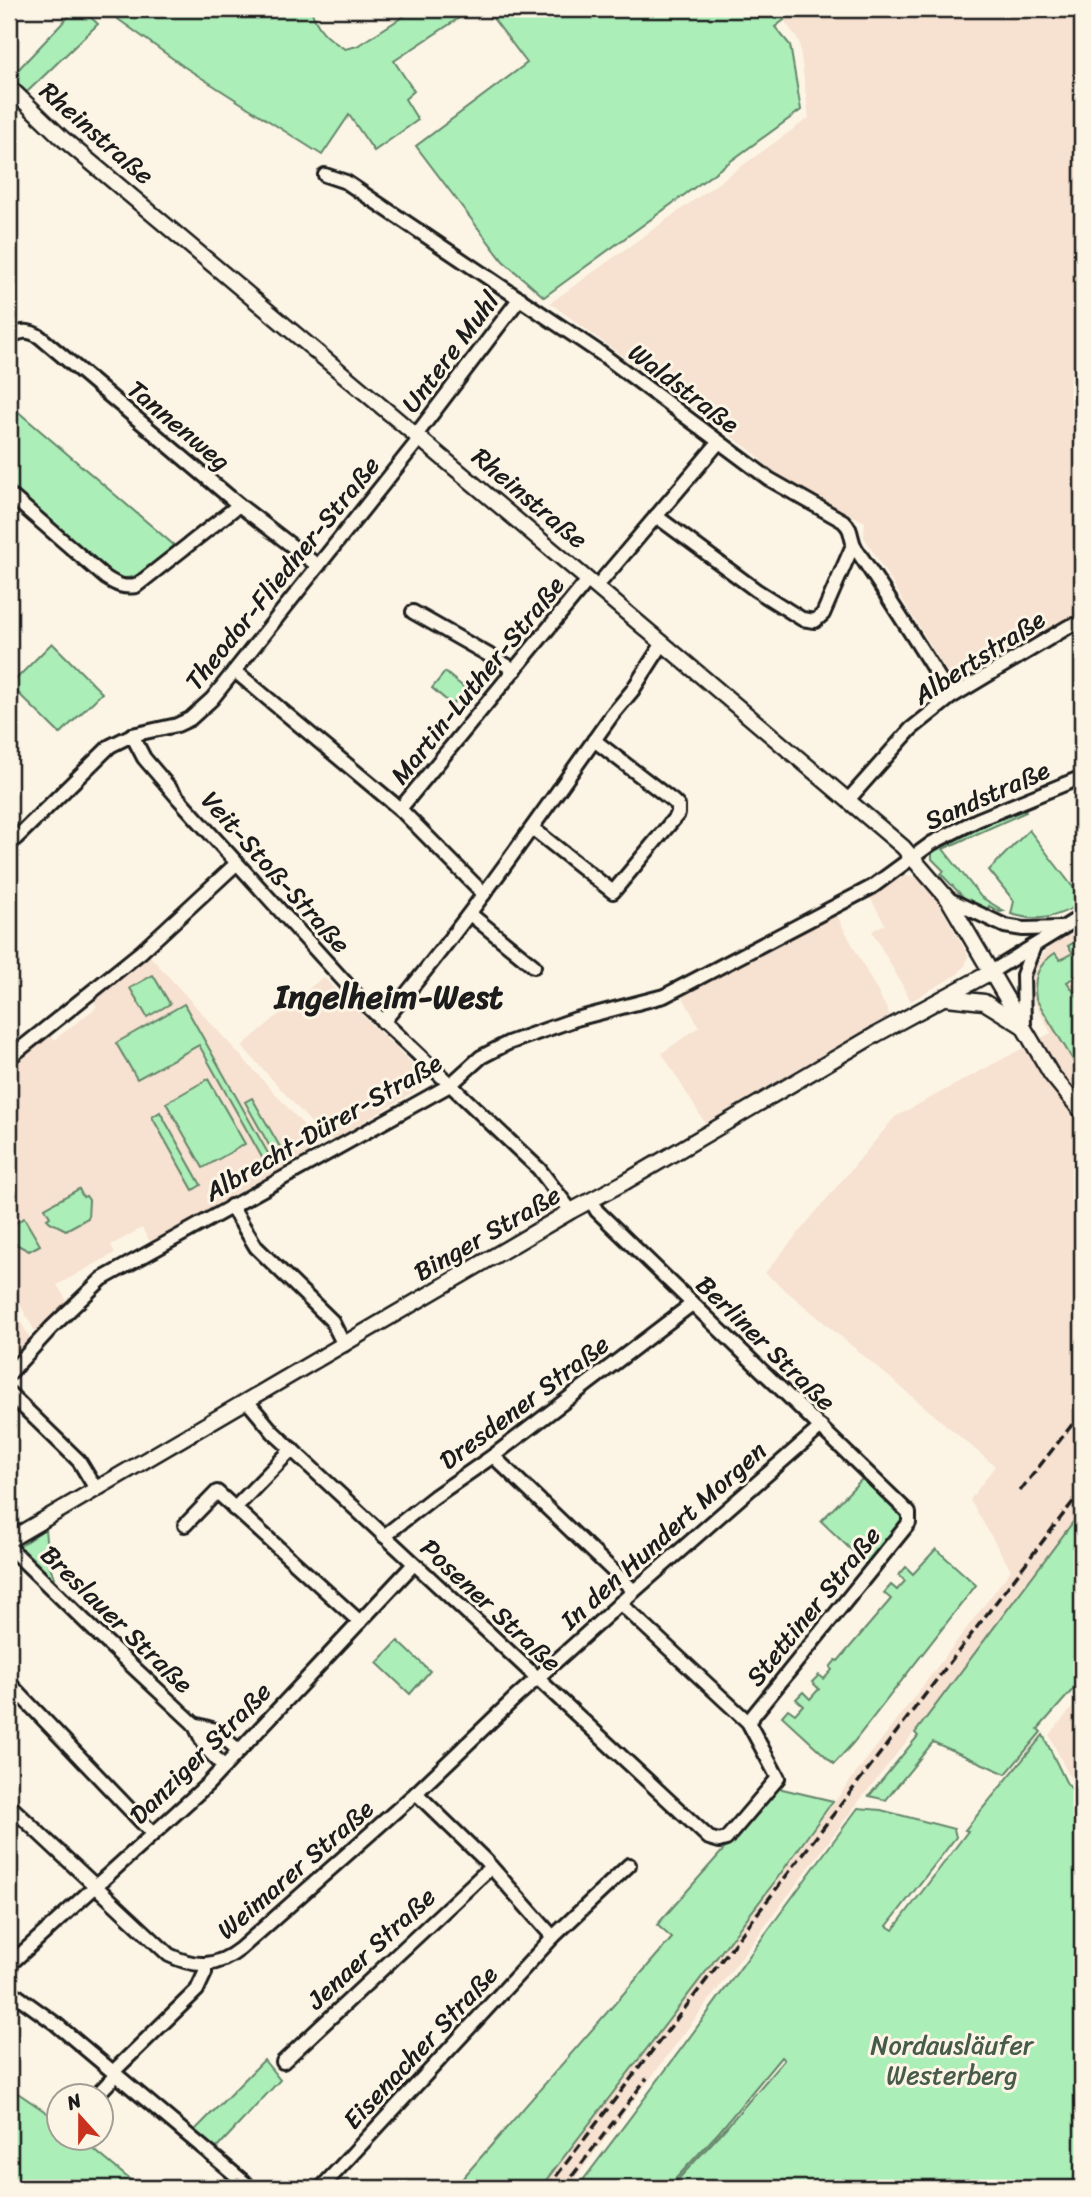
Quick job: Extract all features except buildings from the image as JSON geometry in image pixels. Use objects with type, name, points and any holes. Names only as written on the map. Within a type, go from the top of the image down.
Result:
[{"type":"main road","name":"Rheinstraße","points":[[9,87],[62,138],[418,436],[595,579],[663,643],[913,857],[948,899],[991,972]]},
{"type":"main road","name":"Binger Straße","points":[[9,1540],[865,1041],[991,972]]},
{"type":"main road","points":[[991,972],[1051,1074],[1082,1112]]},
{"type":"main road","points":[[946,998],[984,1002],[1024,1027]]},
{"type":"street","name":"Waldstraße","points":[[325,175],[346,182],[520,298],[603,355],[769,479],[843,521],[850,527],[853,545],[881,584],[951,697]]},
{"type":"street","name":"Untere Muhl","points":[[418,436],[520,298]]},
{"type":"street","name":"Tannenweg","points":[[9,338],[18,332],[28,331],[40,337],[239,505],[318,566]]},
{"type":"street","name":"Theodor-Fliedner-Straße","points":[[9,845],[102,753],[132,735],[177,726],[190,719],[212,699],[236,672],[418,436]]},
{"type":"street","name":"Martin-Luther-Straße","points":[[400,809],[515,670],[595,579],[656,516],[719,442]]},
{"type":"street","points":[[9,494],[106,578],[125,587],[136,586],[239,505]]},
{"type":"street","points":[[656,516],[757,590],[803,619],[816,621],[823,614],[853,545]]},
{"type":"street","points":[[413,612],[515,670]]},
{"type":"street","name":"Albertstraße","points":[[848,800],[911,729],[951,697],[1068,627],[1082,627]]},
{"type":"street","points":[[383,1022],[419,981],[470,914],[632,691],[663,643]]},
{"type":"street","points":[[236,672],[400,809],[484,894]]},
{"type":"street","name":"Veit-Stoß-Straße","points":[[132,735],[144,758],[236,864],[362,1001],[539,1169],[571,1212]]},
{"type":"street","points":[[531,828],[613,892],[678,814],[678,806],[673,801],[594,740]]},
{"type":"street","name":"Sandstraße","points":[[913,857],[932,843],[976,820],[1082,777]]},
{"type":"street","name":"Albrecht-Dürer-Straße","points":[[9,1374],[51,1328],[102,1279],[450,1085],[481,1056],[508,1043],[576,1019],[664,996],[872,887],[913,857]]},
{"type":"street","points":[[9,1058],[141,952],[236,864]]},
{"type":"street","points":[[948,899],[1006,926],[1023,929],[1062,928]]},
{"type":"street","points":[[470,914],[534,966]]},
{"type":"street","name":"Binger Straße","points":[[991,972],[1082,916]]},
{"type":"street","points":[[1024,1027],[1023,975],[1034,946]]},
{"type":"street","name":"Berliner Straße","points":[[591,1200],[597,1211],[909,1513],[911,1518]]},
{"type":"street","points":[[231,1206],[256,1247],[332,1321],[344,1345]]},
{"type":"street","name":"Dresdener Straße","points":[[384,1536],[692,1304]]},
{"type":"street","points":[[9,1393],[79,1461],[96,1489]]},
{"type":"street","name":"Posener Straße","points":[[247,1401],[273,1432],[537,1679],[709,1838],[719,1841],[726,1839],[778,1778],[748,1722]]},
{"type":"street","name":"In den Hundert Morgen","points":[[537,1679],[821,1427]]},
{"type":"street","points":[[234,1509],[292,1449]]},
{"type":"street","points":[[493,1456],[634,1591]]},
{"type":"street","points":[[185,1525],[217,1492],[360,1622]]},
{"type":"street","name":"Stettiner Straße","points":[[748,1722],[911,1518]]},
{"type":"street","name":"Breslauer Straße","points":[[9,1547],[194,1724],[206,1748],[224,1767]]},
{"type":"street","name":"Danziger Straße","points":[[9,1965],[224,1767],[414,1564]]},
{"type":"street","points":[[620,1604],[748,1722]]},
{"type":"street","name":"Weimarer Straße","points":[[9,1805],[169,1955],[205,1966],[218,1963],[240,1949],[416,1793],[537,1679]]},
{"type":"street","points":[[9,1683],[153,1834]]},
{"type":"street","name":"Breslauer Straße","points":[[194,1724],[215,1730],[239,1751]]},
{"type":"street","points":[[416,1793],[491,1867],[552,1937]]},
{"type":"street","name":"Eisenacher Straße","points":[[321,2188],[552,1937],[629,1865]]},
{"type":"street","name":"Jenaer Straße","points":[[283,2062],[491,1867]]},
{"type":"street","points":[[107,2082],[197,1990],[205,1973],[205,1966]]},
{"type":"street","points":[[9,1990],[56,2024],[251,2188]]},
{"type":"shaded area","points":[[776,9],[1082,9],[1082,612],[955,685],[864,537],[865,522],[773,475],[757,455],[550,303],[809,118],[799,41]]},
{"type":"shaded area","points":[[906,875],[919,878],[937,900],[968,955],[966,964],[958,974],[911,1001],[872,931],[885,924],[869,896]]},
{"type":"shaded area","points":[[836,914],[890,1015],[705,1123],[662,1053],[699,1027],[682,995]]},
{"type":"shaded area","points":[[1082,926],[1082,1510],[967,1666],[856,1805],[568,2188],[540,2188],[1011,1570],[970,1500],[995,1466],[765,1273],[895,1117],[1051,1033],[1033,999],[1032,975],[1050,946]]},
{"type":"shaded area","points":[[149,955],[318,1141],[317,1148],[150,1242],[142,1228],[111,1245],[115,1253],[57,1285],[67,1301],[36,1333],[9,1285],[9,1067],[49,1035],[54,1040],[97,1007],[93,1000]]},
{"type":"shaded area","points":[[323,977],[426,1077],[425,1085],[333,1140],[324,1137],[242,1046]]},
{"type":"shaded area","points":[[9,1301],[31,1340],[9,1362]]},
{"type":"shaded area","points":[[1082,1696],[1082,1794],[1071,1780],[1049,1735]]},
{"type":"green space","points":[[104,9],[311,9],[324,32],[345,49],[357,46],[415,9],[463,9],[459,18],[394,61],[414,91],[405,99],[418,120],[374,151],[349,115],[322,155],[183,66]]},
{"type":"green space","points":[[486,9],[776,9],[784,20],[775,27],[790,45],[801,110],[544,297],[503,261],[416,146],[527,63]]},
{"type":"green space","points":[[80,11],[98,24],[27,92],[11,77],[72,13]]},
{"type":"green space","points":[[9,404],[175,546],[138,575],[122,578],[113,575],[9,484]]},
{"type":"green space","points":[[52,643],[102,693],[60,734],[10,685]]},
{"type":"green space","points":[[445,672],[466,689],[452,705],[432,688]]},
{"type":"green space","points":[[1025,810],[1026,812],[943,849],[981,897],[1004,911],[1000,912],[989,906],[987,911],[967,901],[941,874],[944,871],[932,859],[932,852],[988,824]]},
{"type":"green space","points":[[1029,830],[1082,899],[1082,903],[1048,917],[1031,918],[1011,914],[1014,901],[989,870]]},
{"type":"green space","points":[[1078,940],[1082,947],[1082,972],[1067,982],[1077,996],[1082,994],[1082,1075],[1036,999],[1035,992],[1036,979],[1044,962],[1055,953],[1060,960],[1073,953],[1068,946]]},
{"type":"green space","points":[[153,975],[170,1004],[147,1017],[130,988]]},
{"type":"green space","points":[[184,1004],[274,1164],[268,1168],[199,1045],[137,1079],[116,1043]]},
{"type":"green space","points":[[208,1079],[245,1144],[203,1168],[166,1103]]},
{"type":"green space","points":[[252,1098],[287,1159],[279,1163],[245,1102]]},
{"type":"green space","points":[[160,1112],[201,1185],[193,1190],[152,1117]]},
{"type":"green space","points":[[79,1189],[83,1197],[86,1196],[89,1200],[88,1218],[66,1230],[50,1222],[45,1208]]},
{"type":"green space","points":[[24,1218],[40,1245],[29,1251],[12,1242],[10,1238],[13,1236],[9,1227]]},
{"type":"green space","points":[[864,1477],[900,1511],[903,1519],[867,1565],[821,1521]]},
{"type":"green space","points":[[1082,1510],[1082,1679],[1038,1729],[1041,1732],[1006,1774],[933,1742],[886,1800],[869,1796],[918,1736],[915,1733]]},
{"type":"green space","points":[[45,1529],[48,1561],[54,1577],[52,1582],[15,1549]]},
{"type":"green space","points":[[936,1549],[976,1585],[834,1764],[782,1716],[788,1709],[795,1714],[803,1705],[796,1699],[803,1692],[810,1699],[819,1689],[812,1682],[819,1675],[824,1679],[832,1670],[830,1667],[891,1599],[884,1593],[891,1585],[897,1590],[905,1581],[899,1575],[906,1567],[913,1574]]},
{"type":"green space","points":[[398,1641],[430,1671],[410,1694],[377,1663]]},
{"type":"green space","name":"Nordausläufer Westerberg","points":[[1043,1735],[1066,1782],[1082,1802],[1082,2188],[670,2188],[784,2060],[781,2057],[719,2132],[667,2188],[577,2188],[858,1808],[881,1810],[954,1829],[956,1837],[887,1926],[893,1930],[968,1831],[965,1830]]},
{"type":"green space","points":[[778,1788],[833,1801],[773,1884],[540,2188],[454,2188],[672,1938],[657,1925]]},
{"type":"green space","points":[[264,2060],[280,2080],[215,2150],[194,2131]]},
{"type":"green space","points":[[9,2087],[46,2112],[46,2152],[97,2152],[140,2188],[9,2188]]},
{"type":"railway","points":[[1020,1491],[1082,1412]]},
{"type":"railway","points":[[547,2188],[1082,1490]]},
{"type":"railway","points":[[563,2188],[647,2078]]},
{"type":"district","name":"Ingelheim-West","points":[[389,996]]}]
